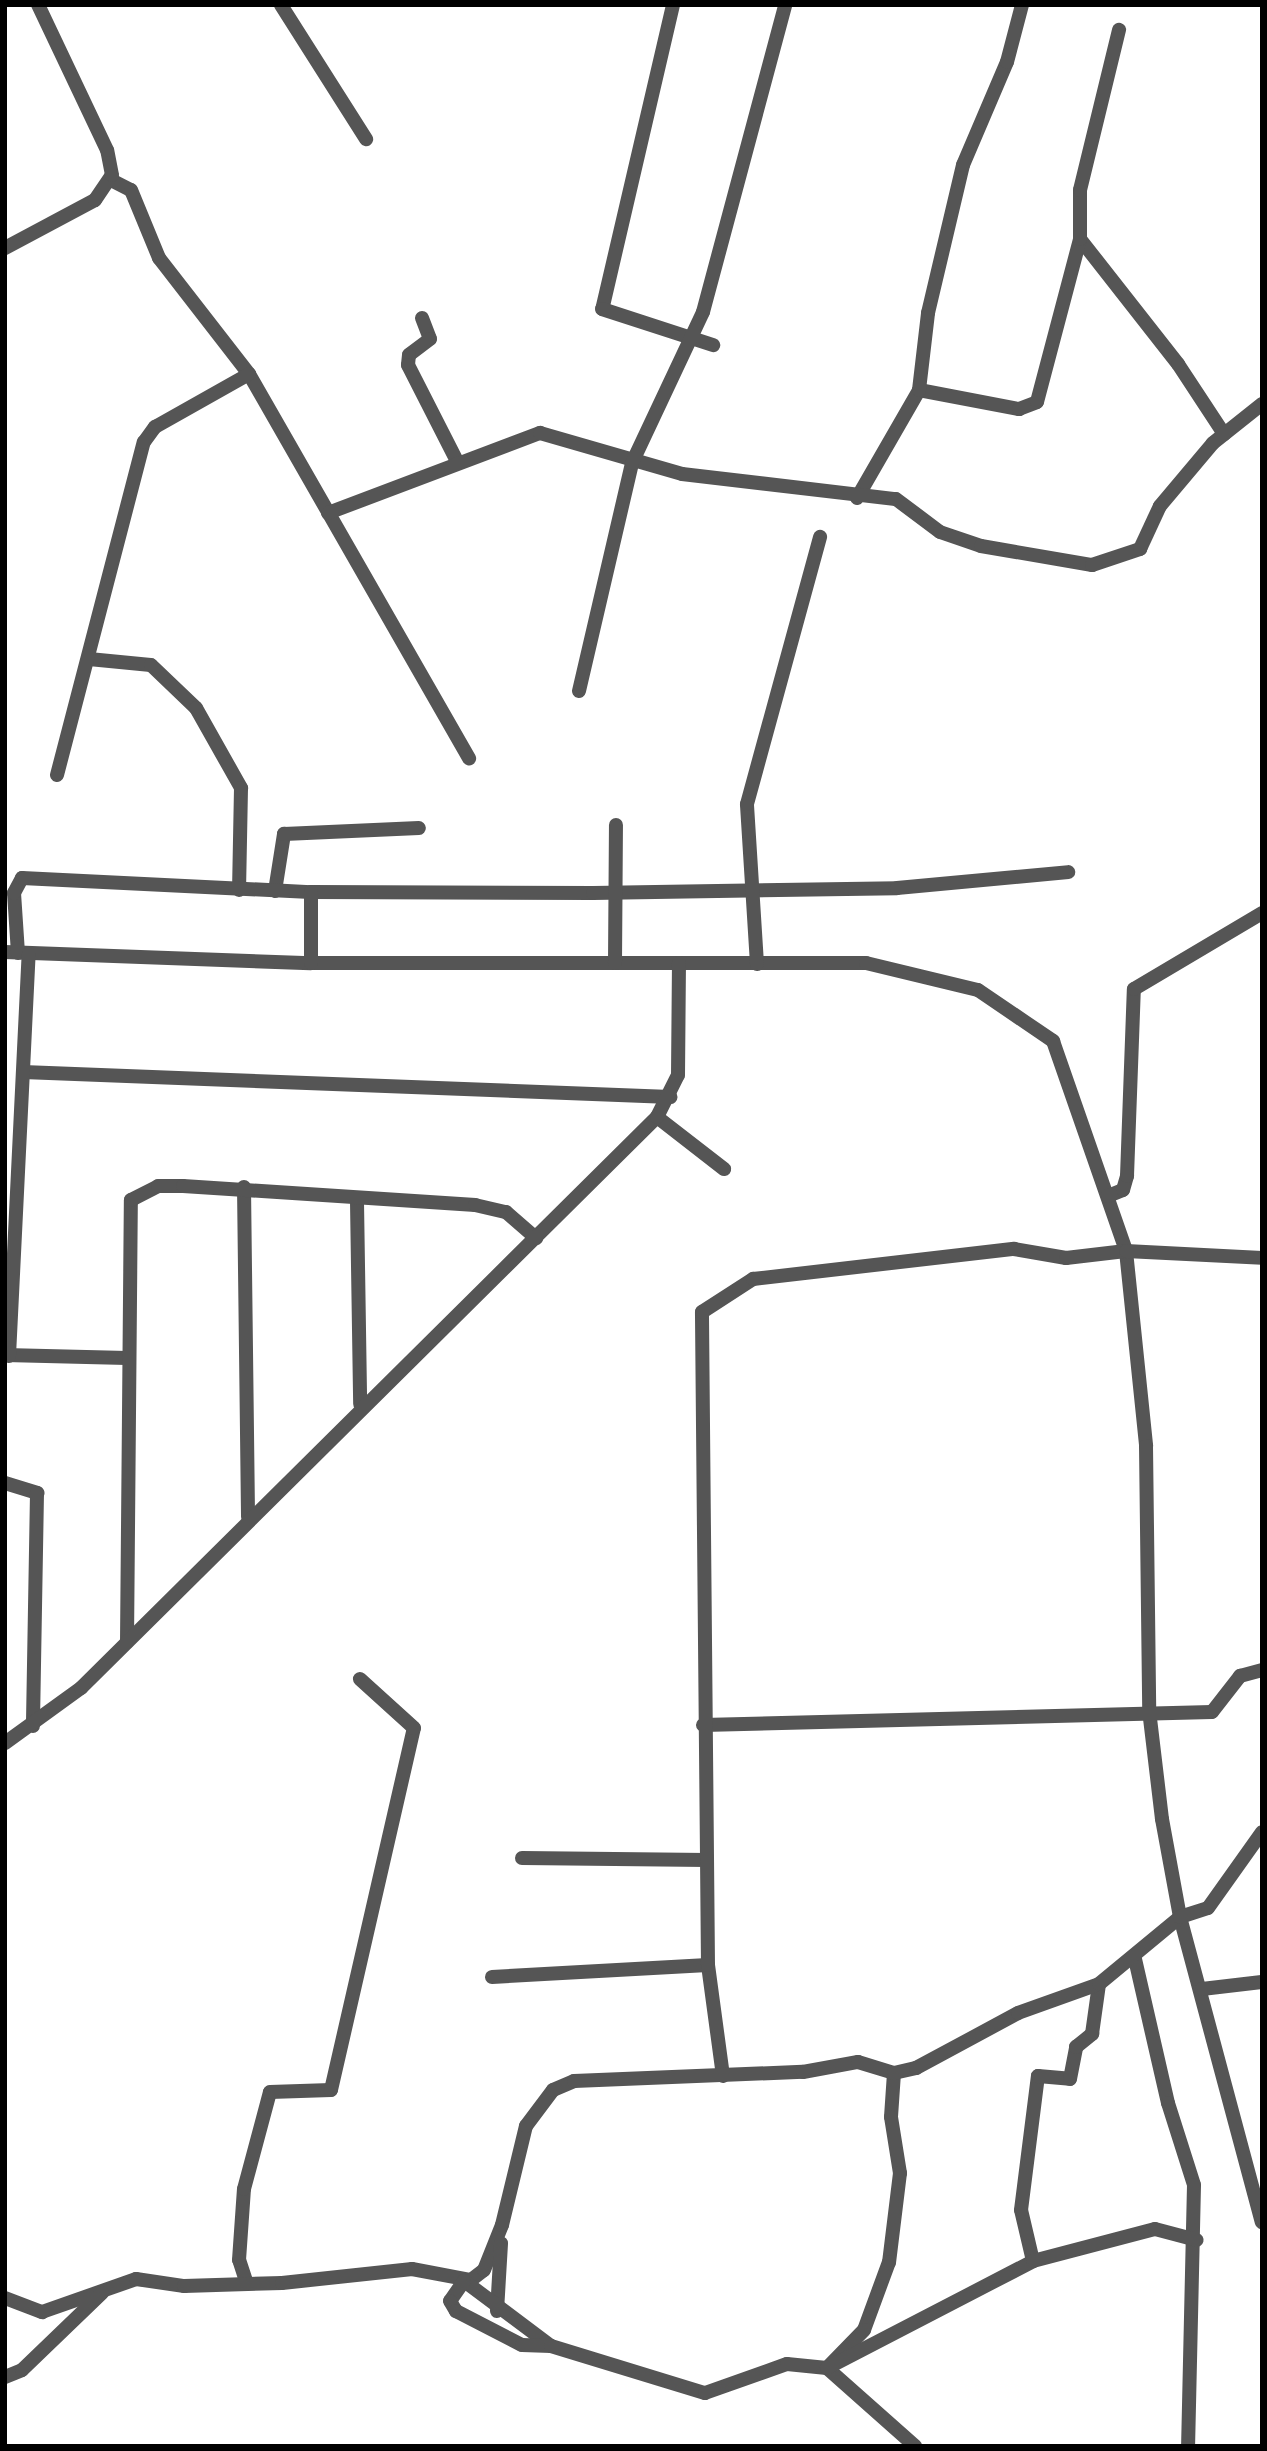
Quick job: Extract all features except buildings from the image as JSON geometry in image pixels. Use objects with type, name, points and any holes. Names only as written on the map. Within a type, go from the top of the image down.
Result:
[{"type":"street","points":[[38,5],[107,150],[111,180]]},
{"type":"street","points":[[281,5],[366,139]]},
{"type":"street","points":[[673,5],[602,309],[713,345]]},
{"type":"street","points":[[579,691],[632,463],[691,339],[785,5]]},
{"type":"street","points":[[856,498],[919,390],[928,313],[963,165],[1007,62],[1022,5]]},
{"type":"street","points":[[919,390],[1019,409],[1037,402],[1080,239],[1080,190],[1119,30]]},
{"type":"street","points":[[5,248],[83,208],[111,180]]},
{"type":"street","points":[[111,180],[131,190],[159,258],[249,374],[469,758]]},
{"type":"street","points":[[1080,239],[1178,364],[1224,434]]},
{"type":"street","points":[[422,318],[430,339],[409,355],[408,365],[457,461]]},
{"type":"street","points":[[57,775],[144,442],[155,427],[249,374]]},
{"type":"street","points":[[328,513],[457,461],[540,433],[632,463],[856,498],[896,499],[940,532],[1021,557],[1115,562],[1140,549],[1160,506],[1224,434],[1262,404]]},
{"type":"street","points":[[758,964],[750,887],[747,804],[820,537]]},
{"type":"street","points":[[89,659],[151,665],[196,708],[241,788],[239,890]]},
{"type":"street","points":[[615,963],[616,825]]},
{"type":"street","points":[[275,891],[284,834],[419,828]]},
{"type":"street","points":[[127,1358],[7,1355],[23,1072],[14,893],[22,878],[311,892],[614,892],[750,887],[897,888],[1068,872]]},
{"type":"street","points":[[310,963],[311,892]]},
{"type":"street","points":[[1108,1196],[1123,1190],[1127,1176],[1135,987],[1262,914]]},
{"type":"street","points":[[17,953],[310,963],[866,963],[978,990],[1032,1022],[1063,1057],[1126,1251],[1146,1446],[1149,1710],[1180,1917],[1202,1989],[1262,2222]]},
{"type":"street","points":[[5,1743],[33,1726],[127,1642],[360,1404],[536,1238],[657,1117],[671,1097],[680,1059],[678,963]]},
{"type":"street","points":[[23,1072],[671,1097]]},
{"type":"street","points":[[657,1117],[724,1169]]},
{"type":"street","points":[[127,1642],[127,1358],[131,1200],[158,1186],[244,1187],[357,1202],[493,1207],[536,1238]]},
{"type":"street","points":[[244,1187],[248,1517]]},
{"type":"street","points":[[357,1202],[360,1404]]},
{"type":"street","points":[[723,2076],[708,1965],[703,1725],[700,1322],[707,1304],[753,1279],[1014,1250],[1066,1258],[1126,1251],[1262,1258]]},
{"type":"street","points":[[5,1483],[37,1493],[33,1726]]},
{"type":"street","points":[[703,1725],[1149,1710],[1212,1712],[1240,1676],[1262,1670]]},
{"type":"street","points":[[246,2281],[239,2260],[244,2189],[270,2092],[331,2090],[414,1728],[360,1679]]},
{"type":"street","points":[[551,2346],[522,2345],[456,2311],[450,2301],[464,2281],[484,2270],[502,2225],[526,2126],[553,2090],[574,2081],[723,2076],[858,2062],[894,2074],[935,2060],[1018,2012],[1099,1984],[1135,1959],[1180,1917],[1208,1908],[1262,1832]]},
{"type":"street","points":[[522,1857],[707,1860]]},
{"type":"street","points":[[1135,1959],[1168,2103],[1194,2185],[1197,2240],[1188,2446]]},
{"type":"street","points":[[492,1977],[708,1965]]},
{"type":"street","points":[[1202,1989],[1262,1982]]},
{"type":"street","points":[[1033,2261],[1021,2210],[1038,2076],[1070,2079],[1076,2047],[1092,2034],[1099,1984]]},
{"type":"street","points":[[827,2368],[864,2330],[889,2262],[900,2173],[891,2117],[894,2074]]},
{"type":"street","points":[[497,2311],[502,2225]]},
{"type":"street","points":[[5,2298],[42,2312],[136,2279],[184,2286],[246,2281],[282,2283],[412,2269],[464,2281],[497,2311],[551,2346],[690,2392],[787,2364],[827,2368],[1033,2261],[1155,2229],[1197,2240]]},
{"type":"street","points":[[5,2377],[22,2370],[106,2290]]},
{"type":"street","points":[[827,2368],[915,2446]]}]
